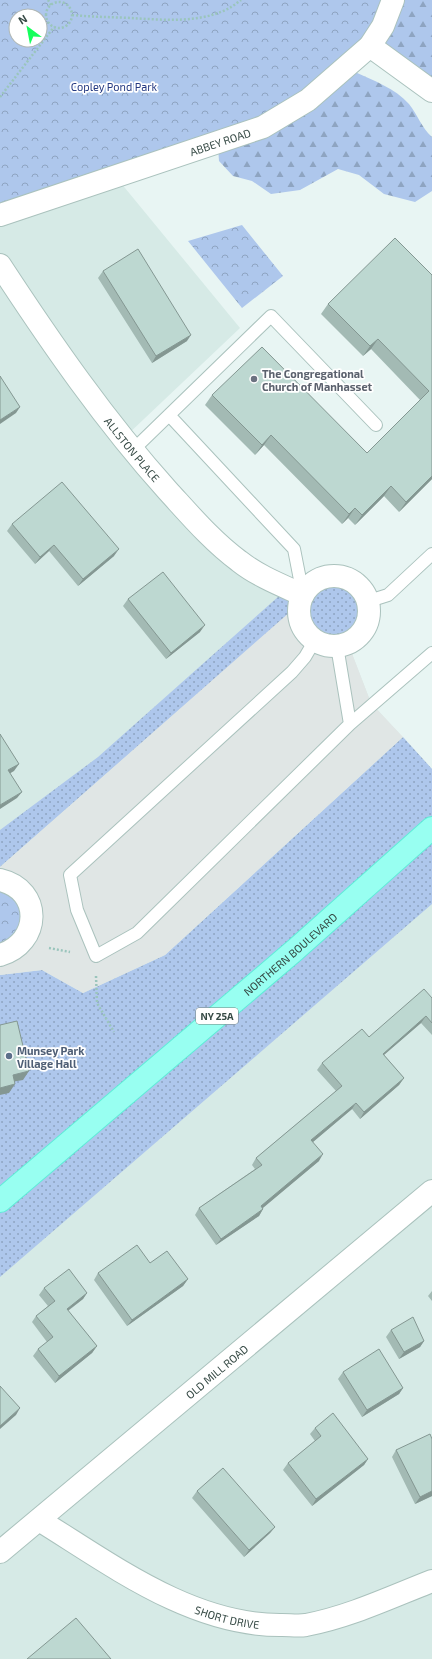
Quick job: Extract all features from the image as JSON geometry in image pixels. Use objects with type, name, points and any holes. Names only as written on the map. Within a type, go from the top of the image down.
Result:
[{"type":"main road","name":"NORTHERN BOULEVARD","points":[[0,1201],[289,955],[432,828]]},
{"type":"street","name":"ABBEY ROAD","points":[[0,215],[263,127],[308,100],[370,46],[383,26],[393,0]]},
{"type":"street","points":[[370,46],[432,90]]},
{"type":"street","name":"ALLSTON PLACE","points":[[0,264],[34,317],[98,406],[133,450],[190,515],[239,562],[268,580],[303,595]]},
{"type":"street","points":[[332,575],[344,576],[355,582],[364,590],[369,601],[370,611],[364,630],[348,643],[337,646],[326,645],[315,640],[308,634],[302,625],[299,615],[299,604],[310,585],[320,578],[332,575]]},
{"type":"street","points":[[0,880],[9,882],[20,889],[28,900],[31,911],[29,933],[21,944],[11,952],[0,955]]},
{"type":"street","name":"OLD MILL ROAD","points":[[0,1552],[432,1191]]},
{"type":"street","name":"SHORT DRIVE","points":[[38,1520],[136,1580],[172,1598],[220,1617],[261,1625],[305,1625],[346,1614],[432,1582]]},
{"type":"lane","points":[[133,450],[271,316],[376,425]]},
{"type":"lane","points":[[169,415],[294,549],[303,595]]},
{"type":"lane","points":[[369,601],[388,595],[432,554]]},
{"type":"lane","points":[[315,640],[305,657],[292,672],[70,875],[77,910],[96,956],[137,933],[350,724],[432,653]]},
{"type":"lane","points":[[337,646],[350,724]]},
{"type":"path","points":[[48,0],[50,5],[46,16],[50,24],[54,27],[66,26],[70,23],[72,11],[67,4],[59,2],[50,5]]},
{"type":"path","points":[[72,15],[180,20],[209,16],[241,0]]},
{"type":"path","points":[[0,97],[54,27]]},
{"type":"path","points":[[21,944],[96,956],[97,1004],[114,1032]]},
{"type":"shaded area","points":[[0,0],[432,0],[370,46],[116,177],[240,328],[125,437],[215,538],[338,618],[371,703],[432,769],[432,1659],[0,1659]]},
{"type":"shaded area","points":[[299,604],[302,625],[307,634],[326,645],[337,646],[348,643],[371,703],[403,737],[165,955],[83,993],[42,970],[0,975],[0,955],[31,922],[0,880],[0,867]]},
{"type":"green space","name":"Copley Pond Park","points":[[0,0],[393,0],[383,26],[308,100],[0,216]]},
{"type":"green space","points":[[220,0],[432,0],[432,83],[396,57],[382,40],[355,72],[384,85],[403,98],[412,108],[425,129],[432,137],[432,191],[415,202],[384,194],[359,175],[338,169],[300,190],[271,194],[252,181],[233,176],[219,161],[217,133]]},
{"type":"green space","points":[[242,225],[283,276],[242,308],[188,241]]},
{"type":"green space","points":[[332,575],[343,577],[357,583],[366,596],[370,611],[367,624],[360,634],[349,642],[336,645],[324,644],[312,638],[302,626],[299,605],[0,867],[0,830],[98,757],[288,588],[304,592],[316,581]]},
{"type":"green space","points":[[403,737],[432,769],[432,904],[0,1277],[0,975],[42,970],[83,993],[165,955]]},
{"type":"green space","points":[[0,880],[31,911],[0,955]]},
{"type":"building","name":"The Congregational Church of Manhasset","points":[[395,238],[432,275],[432,476],[406,502],[391,486],[362,515],[355,508],[349,514],[271,435],[262,445],[212,395],[262,347],[367,453],[429,391],[378,339],[370,346],[328,304]]},
{"type":"building","points":[[138,249],[191,335],[156,356],[103,271]]},
{"type":"building","points":[[0,376],[20,407],[0,420]]},
{"type":"building","points":[[62,482],[119,549],[83,579],[54,545],[40,557],[12,524]]},
{"type":"building","points":[[163,572],[205,625],[171,653],[128,599]]},
{"type":"building","points":[[0,734],[19,764],[8,770],[22,792],[0,805]]},
{"type":"building","points":[[424,989],[432,998],[432,1023],[426,1016],[383,1054],[404,1078],[364,1112],[356,1103],[311,1140],[323,1154],[261,1206],[263,1209],[221,1239],[199,1208],[262,1165],[256,1158],[342,1086],[322,1063],[362,1029],[369,1037]]},
{"type":"building","name":"Munsey Park Village Hall","points":[[17,1021],[29,1071],[13,1075],[15,1084],[0,1088],[0,1025]]},
{"type":"building","points":[[137,1245],[150,1263],[167,1251],[188,1279],[132,1320],[98,1273]]},
{"type":"building","points":[[69,1269],[87,1293],[67,1309],[97,1346],[59,1376],[38,1349],[53,1337],[36,1316],[55,1301],[44,1288]]},
{"type":"building","points":[[413,1317],[424,1341],[404,1352],[391,1330]]},
{"type":"building","points":[[379,1349],[403,1388],[367,1410],[343,1372]]},
{"type":"building","points":[[0,1386],[20,1408],[0,1426]]},
{"type":"building","points":[[333,1413],[368,1459],[316,1499],[288,1463],[321,1436],[315,1428]]},
{"type":"building","points":[[430,1434],[432,1439],[432,1491],[420,1497],[396,1450]]},
{"type":"building","points":[[223,1468],[275,1527],[249,1550],[197,1491]]},
{"type":"building","points":[[76,1618],[111,1659],[27,1659]]},
{"type":"place","name":"The Congregational Church of Manhasset","points":[[254,379]]},
{"type":"place","name":"Munsey Park Village Hall","points":[[9,1056]]}]
